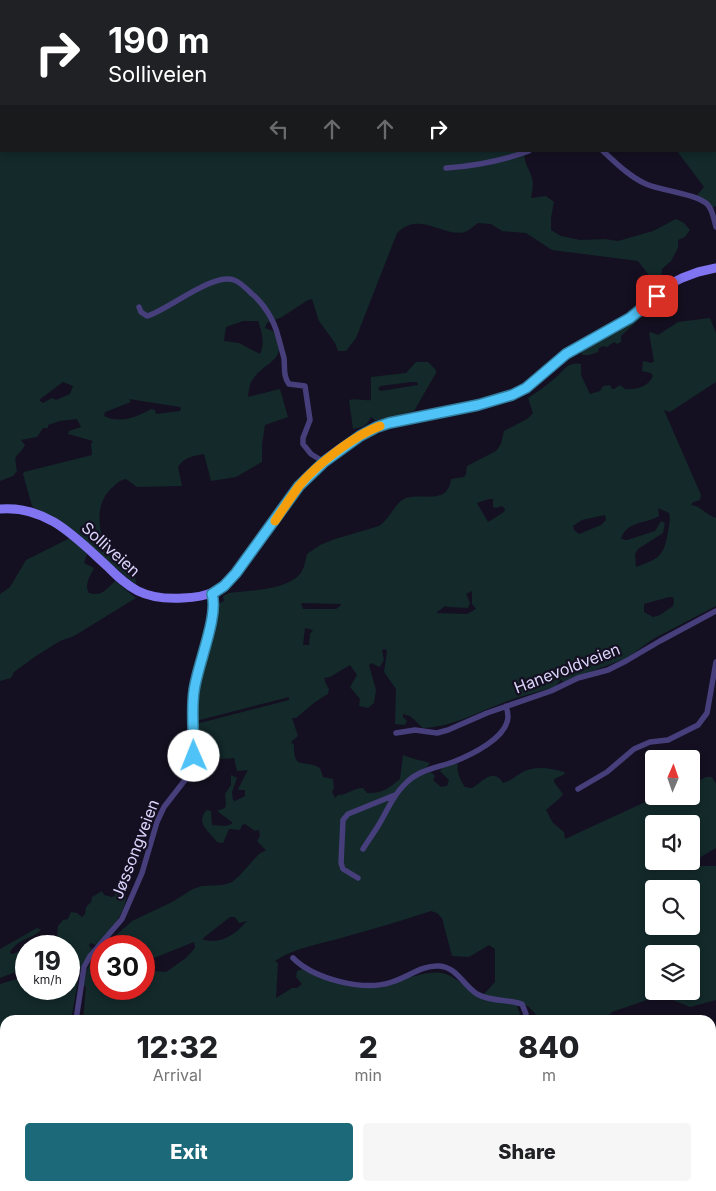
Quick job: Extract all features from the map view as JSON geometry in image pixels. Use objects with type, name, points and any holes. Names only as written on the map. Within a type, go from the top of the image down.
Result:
[{"type":"street","points":[[446,168],[485,164],[527,152]]},
{"type":"street","points":[[604,152],[644,183],[704,201],[709,207],[716,227]]},
{"type":"street","points":[[212,594],[224,586],[236,573],[299,486],[324,462],[360,436],[377,427],[411,417],[478,405],[512,395],[526,388],[566,354],[630,318],[668,286],[698,272],[716,268]]},
{"type":"street","points":[[139,307],[141,312],[147,316],[158,313],[168,305],[223,279],[234,280],[243,286],[258,299],[274,325],[284,361],[285,379],[289,384],[305,386],[310,420],[303,438],[303,444],[311,454],[324,462]]},
{"type":"street","name":"Solliveien","points":[[0,509],[31,512],[59,524],[120,579],[139,592],[165,598],[195,598],[212,594]]},
{"type":"street","name":"Jøssongveien","points":[[77,1015],[84,966],[90,956],[122,920],[142,874],[157,822],[164,807],[192,771],[194,756],[193,694],[196,674],[206,645],[213,603],[212,594]]},
{"type":"street","name":"Hanevoldveien","points":[[396,733],[415,730],[437,733],[448,730],[487,713],[551,691],[578,678],[608,670],[716,611]]},
{"type":"street","points":[[578,789],[608,772],[634,749],[650,742],[668,740],[698,725],[707,713],[716,662]]},
{"type":"street","name":"Hanevoldveien","points":[[363,849],[395,795],[406,782],[419,774],[454,762],[496,738],[507,723],[506,706]]},
{"type":"street","name":"Hanevoldveien","points":[[358,878],[343,869],[341,863],[343,820],[348,814],[395,795]]},
{"type":"street","points":[[293,958],[306,968],[328,978],[366,986],[391,983],[426,967],[448,968],[454,970],[468,986],[480,995],[522,1004],[526,1015]]},
{"type":"green space","points":[[0,152],[524,152],[533,181],[531,198],[546,196],[554,202],[551,230],[561,236],[580,240],[605,239],[618,241],[653,231],[676,219],[684,223],[690,230],[685,237],[678,240],[678,248],[671,261],[662,269],[661,279],[654,282],[638,261],[552,250],[526,233],[502,231],[491,224],[478,223],[465,232],[457,233],[423,224],[414,224],[406,227],[397,233],[356,338],[346,351],[338,351],[335,343],[319,321],[312,299],[282,317],[267,323],[265,328],[273,331],[278,341],[278,354],[253,379],[248,397],[280,389],[288,417],[265,425],[262,462],[236,477],[211,481],[204,454],[197,455],[186,459],[178,467],[182,486],[137,487],[126,479],[117,483],[106,494],[100,512],[101,531],[104,541],[113,558],[135,574],[136,585],[62,522],[32,506],[24,472],[92,455],[91,444],[93,441],[68,434],[69,431],[81,427],[77,419],[48,425],[48,428],[43,428],[37,437],[21,440],[25,445],[16,456],[17,471],[13,476],[0,481]],"holes":[[[243,321],[258,321],[262,338],[260,354],[239,343],[224,341],[226,327]],[[63,382],[73,386],[70,394],[56,400],[52,398],[43,403],[39,400]],[[129,399],[180,407],[181,409],[180,411],[156,414],[155,410],[151,409],[140,415],[122,419],[104,416],[105,412],[131,402]]]},
{"type":"green space","points":[[678,152],[716,152],[716,206],[712,208],[697,195],[704,187]]},
{"type":"green space","points":[[651,305],[648,311],[621,336],[621,342],[617,344],[614,342],[607,347],[603,346],[599,348],[598,352],[589,355],[582,355],[581,352],[584,348]]},
{"type":"green space","points":[[710,318],[716,333],[716,382],[670,412],[664,410],[701,495],[700,500],[693,502],[691,505],[716,518],[716,606],[653,639],[627,658],[563,682],[561,679],[555,687],[507,701],[453,723],[433,727],[423,728],[410,716],[403,714],[407,721],[405,725],[395,724],[396,689],[384,672],[387,651],[385,649],[382,650],[384,660],[380,667],[371,663],[369,665],[376,690],[374,703],[368,708],[359,706],[360,699],[350,687],[357,675],[350,665],[330,677],[324,678],[329,689],[328,694],[296,718],[292,718],[298,736],[291,742],[294,745],[294,753],[298,761],[315,765],[320,768],[323,777],[333,779],[334,788],[332,792],[335,798],[338,795],[360,788],[363,788],[367,793],[372,793],[389,788],[400,779],[403,755],[430,763],[422,773],[423,775],[431,772],[435,776],[433,780],[441,787],[447,786],[449,780],[440,771],[443,767],[456,763],[463,785],[472,788],[488,777],[495,776],[503,783],[526,770],[536,768],[548,768],[564,772],[565,774],[554,779],[554,782],[563,794],[546,810],[553,823],[564,832],[565,839],[645,802],[645,805],[700,805],[700,780],[706,777],[712,777],[716,784],[716,848],[700,857],[700,815],[645,815],[645,870],[700,870],[700,866],[716,866],[716,1000],[690,1007],[672,1000],[700,1000],[700,945],[645,945],[646,1000],[612,1012],[609,1015],[536,1015],[529,1007],[520,1003],[517,1007],[519,1015],[83,1015],[86,987],[84,986],[90,964],[90,1000],[155,1000],[155,971],[166,972],[186,958],[195,948],[194,942],[155,958],[155,935],[116,935],[132,921],[172,902],[193,889],[232,882],[259,854],[266,850],[257,841],[260,836],[259,830],[255,831],[245,824],[242,825],[240,830],[229,829],[223,843],[217,842],[204,827],[202,819],[207,810],[211,811],[212,825],[225,826],[232,824],[232,822],[217,811],[225,808],[225,794],[231,785],[231,775],[237,778],[232,792],[233,800],[235,801],[245,796],[245,790],[238,789],[248,770],[237,771],[234,758],[214,758],[196,750],[196,724],[289,700],[289,697],[196,721],[197,688],[215,608],[224,601],[223,596],[229,593],[275,587],[292,581],[302,572],[307,554],[320,545],[379,526],[399,503],[406,498],[434,496],[445,492],[449,487],[451,479],[464,477],[467,466],[496,451],[501,444],[504,431],[527,419],[533,413],[528,398],[572,364],[581,364],[581,375],[590,394],[600,391],[603,386],[610,385],[614,389],[620,385],[625,389],[629,389],[645,385],[653,376],[651,373],[642,371],[643,361],[652,363],[654,361],[649,333],[658,335],[678,322]],"holes":[[[493,499],[493,507],[502,506],[505,509],[504,512],[488,522],[477,503]],[[658,508],[669,513],[670,522],[665,546],[655,559],[636,567],[635,554],[638,549],[663,533],[665,523],[661,521],[655,531],[627,540],[621,539],[627,529],[659,516]],[[605,515],[606,520],[601,525],[579,534],[574,530],[573,526],[582,520]],[[472,591],[472,604],[476,609],[467,614],[436,613],[445,606],[468,608],[470,603],[466,594]],[[669,597],[673,597],[674,601],[673,606],[660,615],[653,617],[644,612],[644,604]],[[301,603],[341,604],[336,609],[303,609]],[[305,628],[313,630],[310,634],[309,645],[303,645]],[[431,911],[437,913],[442,918],[452,956],[469,957],[489,945],[495,949],[495,982],[485,993],[478,996],[456,979],[442,973],[434,972],[365,987],[343,983],[302,969],[297,971],[296,977],[302,984],[276,998],[278,963],[275,961],[282,957],[316,944]],[[230,917],[235,917],[239,923],[247,921],[227,938],[215,941],[202,939]]]},
{"type":"green space","points":[[416,362],[428,362],[436,370],[414,411],[380,420],[375,420],[371,417],[364,426],[353,429],[349,400],[371,400],[371,377],[406,373]],"holes":[[[417,382],[418,385],[381,391],[378,389],[380,386]]]},
{"type":"green space","points":[[70,538],[87,554],[84,563],[94,568],[87,584],[89,593],[100,593],[115,581],[136,598],[74,636],[60,641],[36,656],[14,672],[11,678],[0,681],[0,594],[10,587],[26,560]]},
{"type":"green space","points":[[121,889],[126,892],[126,899],[121,914],[105,935],[90,935],[90,952],[80,969],[80,935],[57,935],[58,926],[63,920],[68,919],[71,912],[77,913],[82,917],[92,897],[102,891],[104,895],[115,896],[116,890]]},
{"type":"green space","points":[[37,928],[41,930],[34,935],[25,935]]},
{"type":"green space","points":[[15,940],[15,946],[10,952],[11,954],[15,953],[15,972],[0,978],[0,949]]},
{"type":"green space","points":[[15,979],[15,1000],[75,1000],[72,1015],[0,1015],[0,984]]},
{"type":"slow traffic","points":[[275,521],[299,486],[313,471],[360,436],[380,426]]},
{"type":"route","points":[[194,756],[193,694],[196,674],[206,645],[213,603],[212,594],[224,586],[236,573],[299,486],[313,471],[360,436],[377,427],[411,417],[478,405],[512,395],[526,388],[566,354],[630,318],[657,296]]}]
